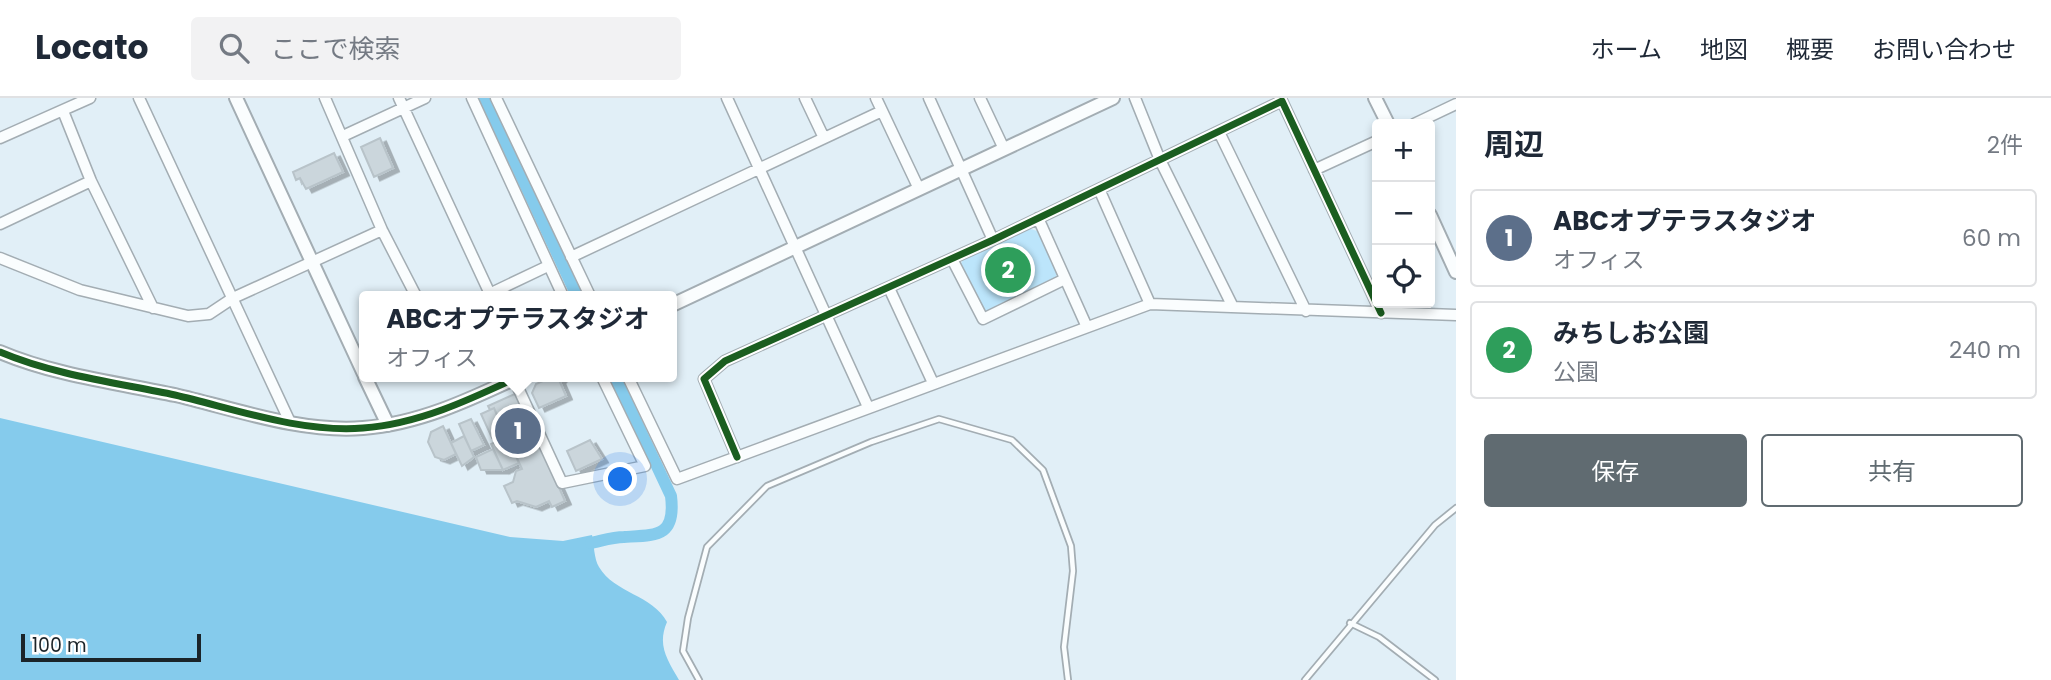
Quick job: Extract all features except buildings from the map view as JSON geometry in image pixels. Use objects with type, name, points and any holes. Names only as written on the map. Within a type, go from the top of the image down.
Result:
[{"type":"street","points":[[0,138],[90,98]]},
{"type":"street","points":[[139,98],[289,421]]},
{"type":"street","points":[[236,98],[359,362]]},
{"type":"street","points":[[324,98],[343,136],[382,230],[413,291]]},
{"type":"street","points":[[343,136],[401,103],[425,98]]},
{"type":"street","points":[[472,98],[560,291]]},
{"type":"street","points":[[496,98],[588,291]]},
{"type":"street","points":[[727,98],[868,407]]},
{"type":"street","points":[[805,98],[824,138]]},
{"type":"street","points":[[876,98],[919,189]]},
{"type":"street","points":[[929,98],[963,168],[993,240]]},
{"type":"street","points":[[979,98],[1004,149]]},
{"type":"street","points":[[677,302],[1113,98]]},
{"type":"street","points":[[1135,98],[1160,159],[1233,307]]},
{"type":"street","points":[[1375,98],[1386,119]]},
{"type":"street","points":[[737,457],[704,379],[725,361],[993,240],[1282,101],[1381,313]]},
{"type":"street","points":[[401,103],[485,291]]},
{"type":"street","points":[[1424,119],[1456,104]]},
{"type":"street","points":[[63,111],[92,181],[153,308]]},
{"type":"street","points":[[571,257],[882,111]]},
{"type":"street","points":[[1219,132],[1306,311]]},
{"type":"street","points":[[1314,170],[1372,143]]},
{"type":"street","points":[[0,224],[92,181]]},
{"type":"street","points":[[1099,189],[1150,304]]},
{"type":"street","points":[[1038,218],[1086,325]]},
{"type":"street","points":[[1435,226],[1456,272]]},
{"type":"street","points":[[0,258],[80,290],[188,316],[209,314],[233,298],[313,264],[382,230]]},
{"type":"street","points":[[952,259],[983,319],[1065,279]]},
{"type":"street","points":[[495,291],[548,266]]},
{"type":"street","points":[[889,288],[933,383]]},
{"type":"street","points":[[630,382],[677,479],[1086,325],[1150,304],[1456,315]]},
{"type":"street","points":[[0,352],[85,375],[289,421],[344,429],[388,425],[450,407],[507,382]]},
{"type":"street","points":[[368,382],[388,425]]},
{"type":"street","points":[[518,382],[562,483],[645,466],[604,382]]},
{"type":"lane","points":[[699,680],[683,651],[688,618],[707,547],[767,486],[871,442],[939,419],[1012,440],[1044,470],[1071,546],[1073,571],[1064,647],[1068,680]]},
{"type":"lane","points":[[1304,680],[1435,525],[1456,508]]},
{"type":"lane","points":[[1350,623],[1379,637],[1435,680]]},
{"type":"shaded area","points":[[1028,228],[1037,231],[1057,273],[1055,281],[989,314],[981,310],[960,266],[964,257]]},
{"type":"shaded area","points":[[0,418],[510,537],[563,541],[592,535],[597,564],[606,576],[653,606],[667,622],[663,645],[679,680],[0,680]]},
{"type":"waterway","points":[[485,98],[575,291]]},
{"type":"waterway","points":[[591,543],[655,534],[667,526],[672,509],[671,496],[617,382]]},
{"type":"cycle path","points":[[737,457],[704,379],[725,361],[993,240],[1282,101],[1381,313]]},
{"type":"cycle path","points":[[0,352],[42,367],[86,378],[175,395],[292,423],[340,429],[404,422],[462,402],[507,382]]},
{"type":"place","name":"みちしお公園","points":[[1008,270]]},
{"type":"place","name":"ABCオプテラスタジオ","points":[[518,431]]}]
